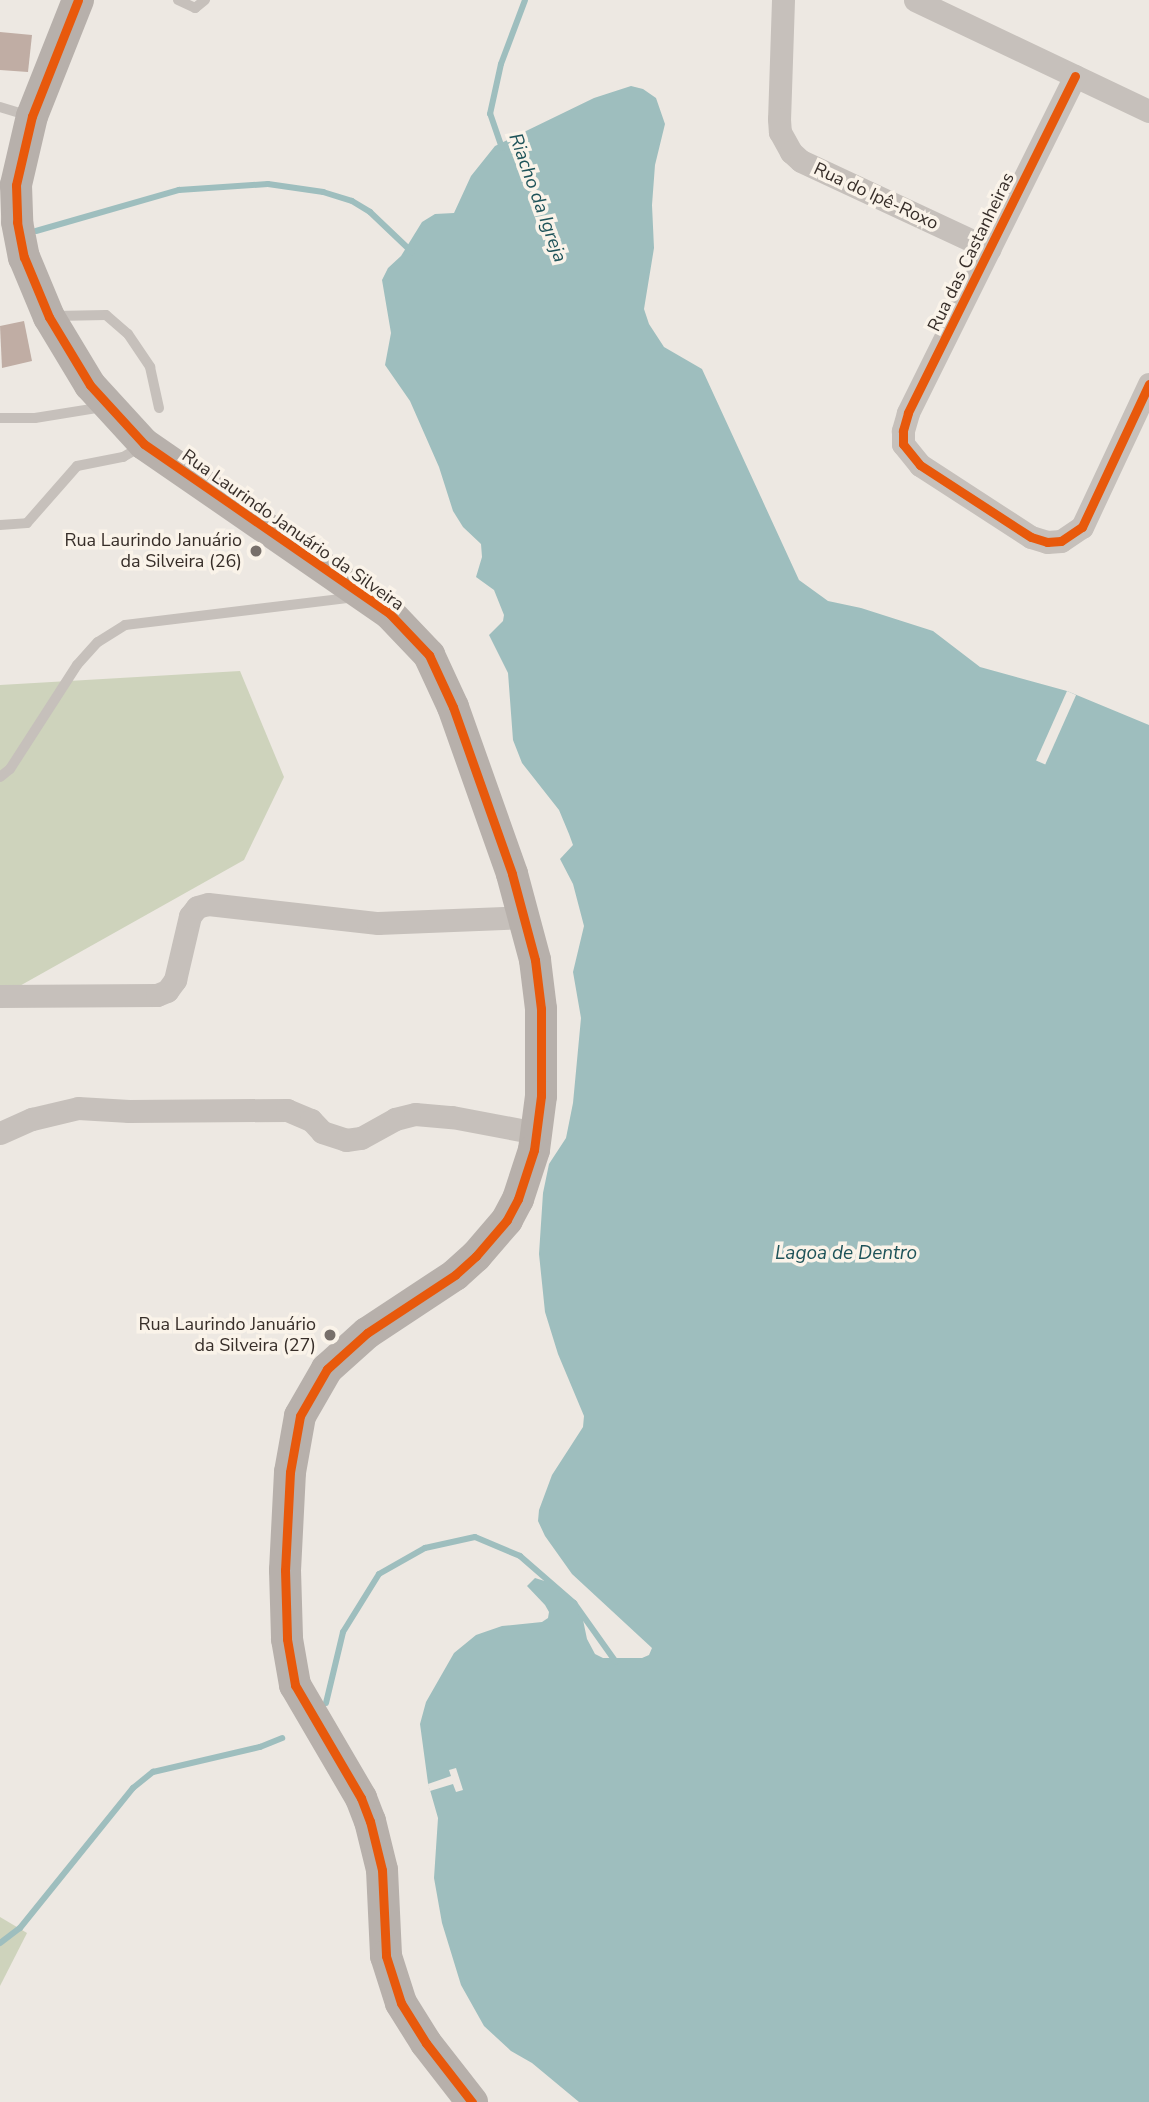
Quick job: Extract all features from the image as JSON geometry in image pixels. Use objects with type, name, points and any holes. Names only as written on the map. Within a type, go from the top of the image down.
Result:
[{"type":"main road","name":"Rua Laurindo Januário da Silveira","points":[[78,0],[32,116],[16,186],[17,222],[24,257],[49,317],[72,358],[107,406],[144,444],[365,596],[412,635],[429,655],[443,681],[526,917],[541,1009],[543,1047],[537,1133],[518,1199],[494,1239],[455,1275],[366,1333],[327,1369],[300,1416],[290,1472],[285,1570],[287,1639],[295,1685],[361,1798],[370,1821],[382,1870],[386,1956],[401,2003],[426,2043],[470,2100]]},
{"type":"street","name":"Rua do Ipê-Roxo","points":[[783,0],[780,132],[792,152],[801,161],[990,249]]},
{"type":"street","points":[[915,0],[1149,111]]},
{"type":"street","name":"Rua das Castanheiras","points":[[1075,76],[908,413],[902,430],[903,444],[920,466],[1031,537],[1047,542],[1062,541],[1082,527],[1149,384]]},
{"type":"street","points":[[0,996],[157,995],[167,991],[175,980],[190,916],[197,907],[208,904],[378,923],[526,917]]},
{"type":"street","points":[[0,1133],[32,1119],[78,1108],[99,1108],[129,1111],[286,1110],[311,1120],[322,1132],[346,1140],[361,1138],[395,1119],[415,1114],[452,1116],[537,1133]]},
{"type":"lane","points":[[178,0],[195,8],[205,0]]},
{"type":"lane","points":[[0,107],[32,116]]},
{"type":"lane","points":[[49,317],[106,315],[128,334],[150,367],[159,408]]},
{"type":"lane","points":[[0,418],[35,418],[107,406]]},
{"type":"lane","points":[[0,525],[27,523],[77,466],[123,457],[144,444]]},
{"type":"lane","points":[[0,777],[10,769],[77,665],[98,642],[125,625],[365,596]]},
{"type":"green space","points":[[240,671],[284,777],[244,860],[0,997],[0,685]]},
{"type":"green space","points":[[0,1917],[27,1933],[0,1986]]},
{"type":"water","name":"Lagoa de Dentro","points":[[631,86],[643,89],[656,98],[665,124],[655,165],[652,205],[654,248],[644,309],[649,324],[664,347],[702,369],[799,580],[828,601],[861,608],[933,631],[980,667],[1067,691],[1149,725],[1149,2102],[579,2102],[532,2063],[511,2051],[484,2026],[461,1985],[442,1923],[434,1878],[438,1818],[428,1783],[420,1724],[426,1702],[454,1653],[476,1635],[502,1626],[542,1622],[548,1618],[549,1612],[545,1605],[527,1586],[535,1578],[551,1583],[570,1599],[582,1615],[587,1639],[595,1654],[603,1658],[642,1658],[649,1655],[652,1648],[572,1574],[545,1536],[538,1521],[539,1510],[552,1475],[583,1427],[584,1416],[558,1354],[545,1312],[539,1254],[543,1193],[549,1164],[566,1138],[573,1103],[581,1018],[573,972],[584,926],[573,884],[560,859],[573,845],[569,834],[559,810],[522,763],[513,740],[508,673],[489,635],[503,621],[504,615],[494,590],[476,577],[482,557],[481,544],[463,527],[453,511],[439,467],[410,401],[385,365],[391,333],[382,280],[422,222],[435,214],[454,213],[471,176],[495,146],[594,98]]},
{"type":"pier","points":[[1067,691],[1076,695],[1045,764],[1036,760]]},
{"type":"pier","points":[[456,1768],[463,1790],[456,1792],[453,1784],[430,1791],[428,1784],[451,1776],[449,1770]]},
{"type":"building","points":[[0,32],[32,35],[28,72],[0,70]]},
{"type":"building","points":[[24,321],[32,361],[2,368],[0,326]]},
{"type":"waterway","name":"Riacho da Igreja","points":[[502,148],[490,114],[501,64],[525,0]]},
{"type":"waterway","points":[[36,231],[179,190],[268,184],[323,192],[352,201],[370,212],[412,252]]},
{"type":"waterway","points":[[326,1703],[343,1632],[379,1574],[425,1548],[475,1537],[520,1556],[574,1603],[616,1662]]},
{"type":"waterway","points":[[0,1943],[20,1928],[133,1788],[153,1772],[260,1747],[282,1738]]},
{"type":"cycle path","points":[[78,0],[32,116],[16,185],[17,222],[24,257],[49,317],[90,385],[144,444],[390,614],[429,655],[453,707],[512,874],[535,960],[541,1009],[541,1096],[534,1150],[518,1199],[507,1220],[476,1256],[455,1275],[367,1333],[327,1369],[300,1416],[290,1472],[285,1570],[287,1639],[295,1685],[361,1798],[370,1821],[382,1870],[386,1956],[401,2003],[426,2043],[472,2102]]},
{"type":"cycle path","points":[[1075,76],[908,413],[903,444],[920,465],[1031,537],[1047,542],[1061,541],[1082,527],[1149,384]]},
{"type":"place","name":"Rua Laurindo Januário da Silveira (26)","points":[[256,551]]},
{"type":"place","name":"Rua Laurindo Januário da Silveira (27)","points":[[330,1335]]}]
